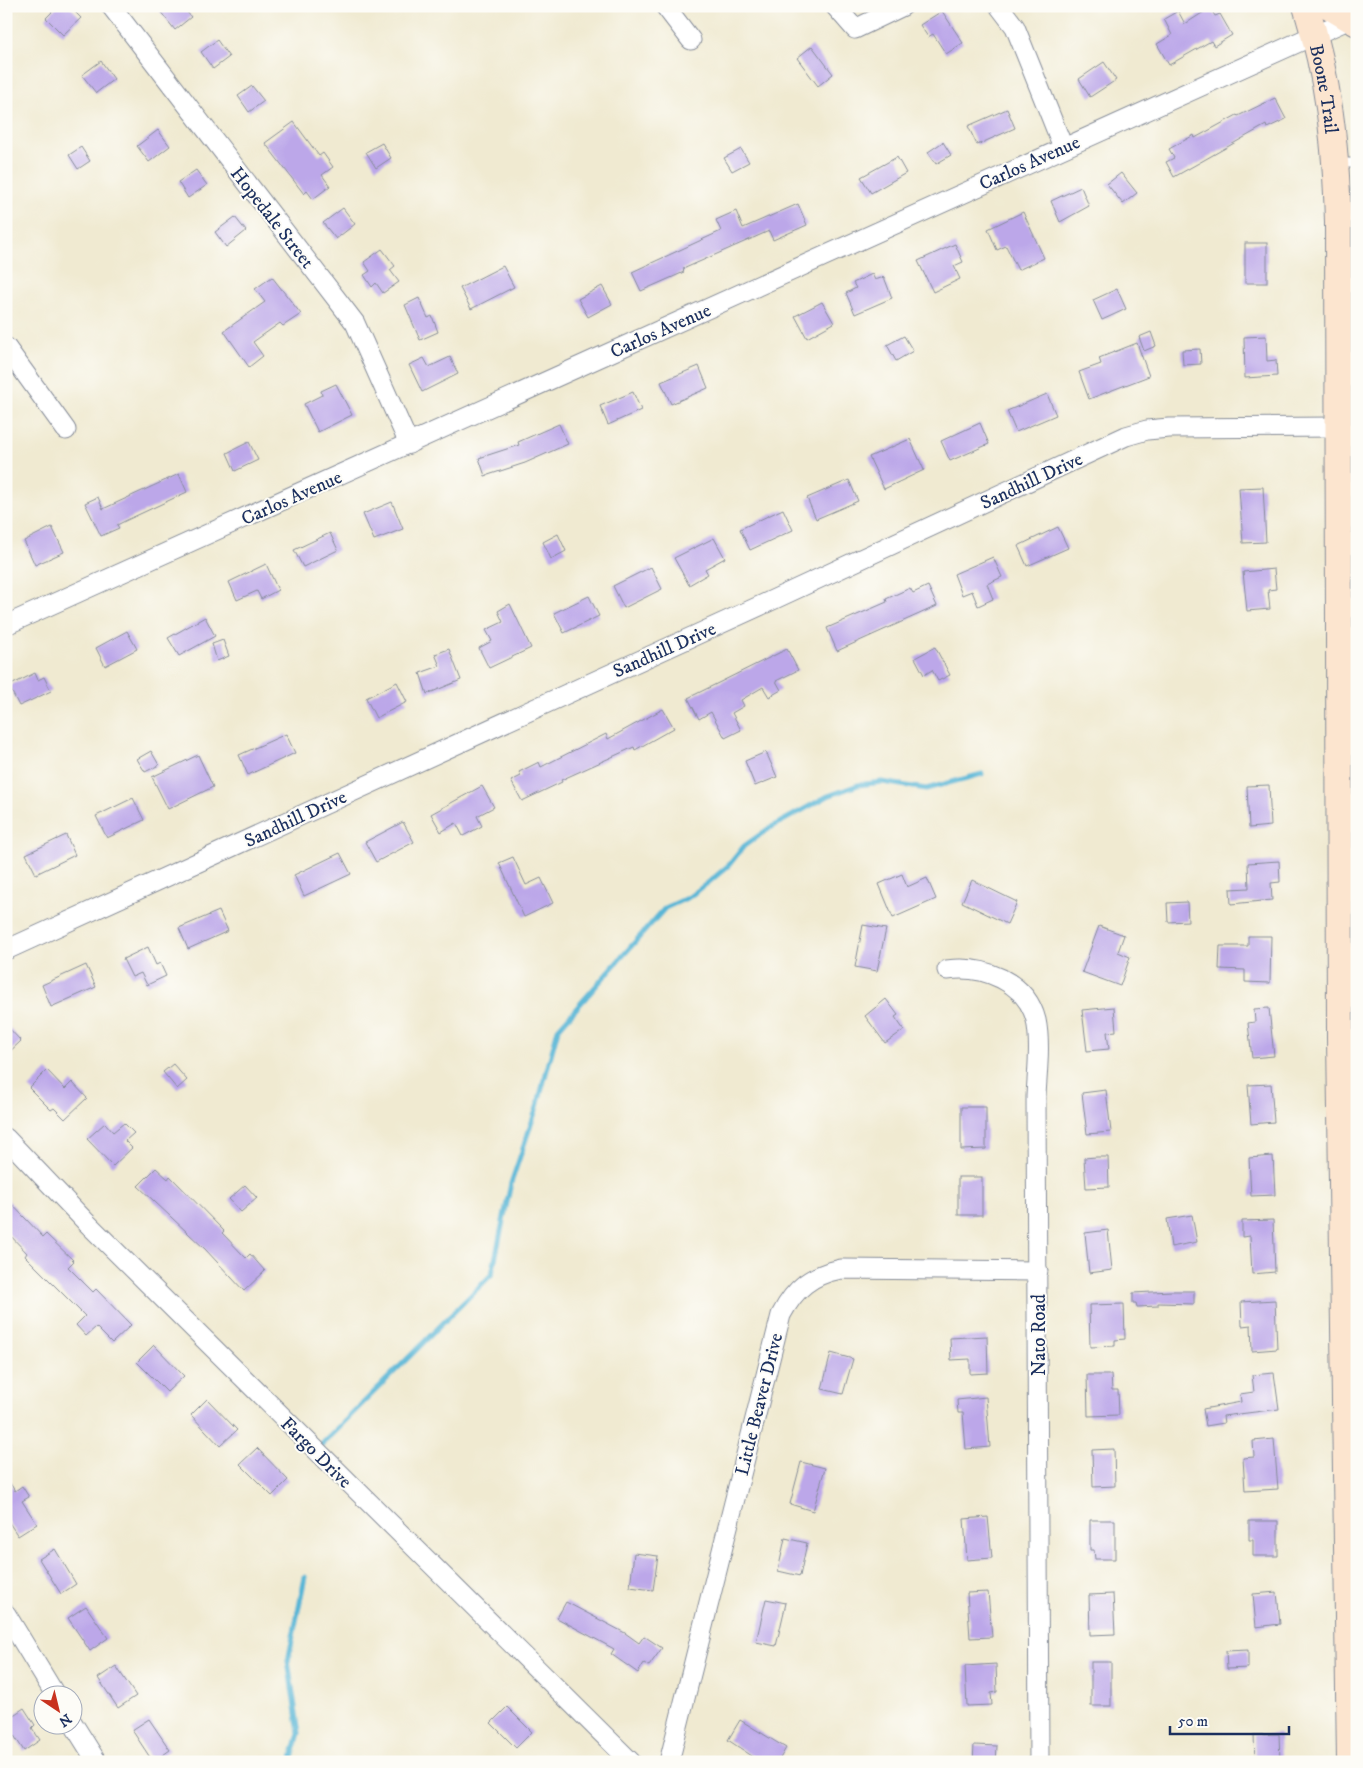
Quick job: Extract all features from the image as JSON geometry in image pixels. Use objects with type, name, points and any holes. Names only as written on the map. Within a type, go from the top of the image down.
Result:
[{"type":"street","name":"Hopedale Street","points":[[110,6],[355,323],[409,444]]},
{"type":"street","points":[[665,6],[691,40]]},
{"type":"street","points":[[835,6],[855,29],[904,6]]},
{"type":"street","points":[[999,6],[1014,27],[1063,147]]},
{"type":"street","name":"Boone Trail","points":[[1306,6],[1314,33],[1331,112],[1346,163],[1339,427],[1340,1038],[1350,1762]]},
{"type":"street","name":"Carlos Avenue","points":[[6,625],[1314,33],[1345,16]]},
{"type":"street","points":[[6,347],[66,430]]},
{"type":"street","name":"Sandhill Drive","points":[[6,950],[1126,436],[1147,430],[1168,428],[1339,427]]},
{"type":"street","name":"Nato Road","points":[[947,970],[975,969],[992,973],[1008,981],[1030,1005],[1038,1033],[1036,1097],[1039,1762]]},
{"type":"street","name":"Fargo Drive","points":[[6,1138],[100,1237],[631,1762]]},
{"type":"street","name":"Little Beaver Drive","points":[[669,1762],[781,1315],[790,1298],[808,1281],[824,1273],[841,1269],[1038,1271]]},
{"type":"street","points":[[6,1614],[50,1686]]},
{"type":"street","points":[[81,1736],[97,1762]]},
{"type":"building","points":[[58,6],[69,6],[81,18],[63,35],[46,18]]},
{"type":"building","points":[[156,6],[182,6],[191,17],[175,30]]},
{"type":"building","points":[[1210,8],[1215,16],[1220,14],[1232,35],[1214,46],[1211,41],[1169,65],[1157,44],[1172,35],[1164,19],[1178,11],[1185,24]]},
{"type":"building","points":[[942,11],[963,43],[946,54],[933,34],[928,37],[920,25]]},
{"type":"building","points":[[217,40],[229,57],[213,69],[201,52]]},
{"type":"building","points":[[812,46],[833,74],[818,86],[797,58]]},
{"type":"building","points":[[101,61],[114,79],[96,93],[82,75]]},
{"type":"building","points":[[1104,62],[1116,80],[1090,97],[1079,79]]},
{"type":"building","points":[[252,86],[264,101],[249,112],[238,96]]},
{"type":"building","points":[[1275,98],[1286,119],[1267,128],[1266,125],[1174,177],[1166,162],[1174,158],[1169,149],[1194,135],[1195,138],[1237,115]]},
{"type":"building","points":[[1007,109],[1015,128],[977,145],[968,126]]},
{"type":"building","points":[[294,122],[319,156],[323,153],[333,167],[322,175],[330,186],[313,199],[307,191],[304,194],[265,143]]},
{"type":"building","points":[[158,130],[170,146],[149,162],[137,146]]},
{"type":"building","points":[[943,142],[951,155],[936,164],[928,152]]},
{"type":"building","points":[[382,143],[391,158],[376,168],[366,152]]},
{"type":"building","points":[[81,147],[90,161],[78,169],[69,155]]},
{"type":"building","points":[[741,149],[749,162],[732,171],[724,158]]},
{"type":"building","points":[[897,157],[906,173],[871,193],[861,177]]},
{"type":"building","points":[[196,170],[207,185],[188,198],[178,182]]},
{"type":"building","points":[[1121,173],[1137,193],[1123,204],[1107,184]]},
{"type":"building","points":[[1081,187],[1089,206],[1060,222],[1051,201]]},
{"type":"building","points":[[798,204],[807,225],[773,240],[769,231],[683,269],[684,272],[641,291],[632,272],[721,231],[716,220],[736,211],[743,228]]},
{"type":"building","points":[[343,208],[355,224],[336,239],[323,223]]},
{"type":"building","points":[[1023,212],[1044,258],[1018,270],[1006,246],[997,250],[988,229]]},
{"type":"building","points":[[235,217],[246,231],[226,247],[215,232]]},
{"type":"building","points":[[1245,243],[1267,243],[1267,283],[1245,283]]},
{"type":"building","points":[[955,244],[963,262],[954,266],[960,279],[933,292],[918,261]]},
{"type":"building","points":[[382,249],[395,266],[390,270],[399,282],[383,293],[376,283],[372,287],[364,275],[370,271],[364,262]]},
{"type":"building","points":[[503,266],[514,287],[471,309],[460,288]]},
{"type":"building","points":[[872,274],[875,280],[884,277],[892,298],[855,314],[846,293],[856,288],[853,283]]},
{"type":"building","points":[[272,277],[301,314],[283,326],[280,323],[253,342],[263,356],[249,367],[224,331],[265,302],[255,289]]},
{"type":"building","points":[[602,286],[612,304],[588,317],[578,299]]},
{"type":"building","points":[[1117,289],[1126,309],[1102,320],[1093,300]]},
{"type":"building","points":[[419,298],[428,318],[432,316],[438,332],[420,340],[405,305]]},
{"type":"building","points":[[822,302],[834,323],[807,338],[795,316]]},
{"type":"building","points":[[1151,332],[1156,346],[1144,351],[1139,337]]},
{"type":"building","points":[[904,336],[913,351],[896,361],[887,345]]},
{"type":"building","points":[[1266,336],[1267,361],[1276,360],[1277,376],[1245,378],[1244,337]]},
{"type":"building","points":[[1137,343],[1149,376],[1089,399],[1079,372],[1101,364],[1099,358]]},
{"type":"building","points":[[1200,349],[1201,364],[1183,365],[1182,350]]},
{"type":"building","points":[[450,357],[458,374],[422,392],[409,365],[424,358],[429,367]]},
{"type":"building","points":[[699,366],[708,388],[671,404],[661,382]]},
{"type":"building","points":[[336,384],[352,415],[318,432],[304,404],[322,395],[321,391]]},
{"type":"building","points":[[633,392],[641,410],[608,425],[600,406]]},
{"type":"building","points":[[1047,394],[1056,415],[1016,432],[1007,411]]},
{"type":"building","points":[[980,423],[989,444],[950,461],[941,441]]},
{"type":"building","points":[[559,424],[568,444],[525,463],[485,476],[479,458],[519,445],[518,442]]},
{"type":"building","points":[[910,439],[924,470],[884,489],[869,457]]},
{"type":"building","points":[[249,442],[258,460],[235,471],[227,453]]},
{"type":"building","points":[[179,474],[187,492],[117,525],[119,528],[101,536],[85,503],[98,497],[103,509]]},
{"type":"building","points":[[849,480],[858,501],[816,519],[807,498]]},
{"type":"building","points":[[1263,487],[1266,542],[1243,543],[1239,488]]},
{"type":"building","points":[[392,502],[403,529],[374,540],[363,514]]},
{"type":"building","points":[[783,509],[793,530],[750,550],[740,529]]},
{"type":"building","points":[[52,527],[64,552],[35,565],[24,541]]},
{"type":"building","points":[[1058,527],[1068,548],[1027,566],[1018,546]]},
{"type":"building","points":[[330,533],[338,550],[303,567],[294,550]]},
{"type":"building","points":[[558,534],[566,551],[551,559],[543,542]]},
{"type":"building","points":[[714,538],[725,558],[705,569],[708,574],[689,585],[674,558]]},
{"type":"building","points":[[993,557],[1002,577],[987,584],[993,599],[978,606],[972,591],[962,595],[954,574]]},
{"type":"building","points":[[266,564],[278,590],[261,599],[257,591],[237,600],[229,582]]},
{"type":"building","points":[[651,567],[662,589],[624,608],[613,586]]},
{"type":"building","points":[[1274,569],[1276,589],[1268,590],[1270,609],[1247,611],[1243,572]]},
{"type":"building","points":[[928,586],[937,606],[837,651],[827,628],[887,602],[886,599],[910,588],[913,593]]},
{"type":"building","points":[[589,596],[599,616],[564,633],[554,613]]},
{"type":"building","points":[[510,604],[531,648],[489,668],[479,648],[492,641],[486,630],[503,622],[498,611]]},
{"type":"building","points":[[205,617],[215,636],[179,656],[168,638]]},
{"type":"building","points":[[127,631],[137,649],[105,666],[96,648]]},
{"type":"building","points":[[223,640],[229,656],[217,661],[212,644]]},
{"type":"building","points":[[935,647],[950,675],[938,681],[932,670],[924,675],[915,658]]},
{"type":"building","points":[[449,649],[461,680],[427,694],[420,673],[440,666],[435,654]]},
{"type":"building","points":[[787,649],[798,670],[776,681],[781,690],[769,697],[763,687],[741,700],[744,706],[732,713],[741,730],[725,738],[711,712],[699,719],[688,698]]},
{"type":"building","points":[[35,673],[38,680],[44,677],[51,691],[19,706],[9,686]]},
{"type":"building","points":[[397,682],[407,702],[376,718],[366,698]]},
{"type":"building","points":[[663,709],[674,728],[635,750],[634,747],[561,780],[562,782],[522,801],[511,781],[521,776],[519,772],[539,762],[541,767],[606,734],[608,739]]},
{"type":"building","points":[[286,734],[295,753],[248,775],[239,755]]},
{"type":"building","points":[[151,751],[159,765],[145,772],[137,759]]},
{"type":"building","points":[[766,752],[777,777],[755,786],[745,761]]},
{"type":"building","points":[[198,755],[213,787],[168,809],[152,777]]},
{"type":"building","points":[[1269,785],[1271,826],[1249,828],[1247,786]]},
{"type":"building","points":[[482,786],[494,807],[477,816],[482,826],[463,836],[456,823],[441,832],[431,814]]},
{"type":"building","points":[[133,798],[144,820],[107,838],[96,816]]},
{"type":"building","points":[[403,822],[414,842],[376,862],[365,842]]},
{"type":"building","points":[[66,835],[75,855],[36,874],[26,854]]},
{"type":"building","points":[[340,853],[351,874],[304,896],[294,875]]},
{"type":"building","points":[[513,857],[526,885],[541,878],[553,903],[524,917],[499,863]]},
{"type":"building","points":[[1279,861],[1280,882],[1271,883],[1272,900],[1231,904],[1230,889],[1249,888],[1248,863]]},
{"type":"building","points":[[902,874],[907,887],[927,878],[936,899],[893,918],[879,884]]},
{"type":"building","points":[[972,880],[1017,902],[1007,924],[962,902]]},
{"type":"building","points":[[1187,902],[1188,921],[1168,922],[1167,903]]},
{"type":"building","points":[[219,911],[228,931],[188,949],[179,928]]},
{"type":"building","points":[[863,925],[886,929],[877,971],[855,967]]},
{"type":"building","points":[[1099,926],[1124,935],[1118,952],[1130,957],[1120,986],[1082,972]]},
{"type":"building","points":[[1248,936],[1271,936],[1270,983],[1245,982],[1245,970],[1219,969],[1220,946],[1248,946]]},
{"type":"building","points":[[148,947],[156,965],[160,963],[166,976],[147,985],[141,973],[132,977],[123,959]]},
{"type":"building","points":[[86,965],[96,987],[51,1007],[42,985]]},
{"type":"building","points":[[886,999],[898,1015],[895,1017],[904,1030],[885,1043],[865,1016]]},
{"type":"building","points":[[1114,1007],[1116,1031],[1107,1032],[1109,1049],[1087,1051],[1082,1010]]},
{"type":"building","points":[[1269,1008],[1274,1056],[1252,1058],[1248,1023],[1255,1022],[1254,1009]]},
{"type":"building","points":[[6,1025],[21,1041],[6,1055]]},
{"type":"building","points":[[173,1064],[187,1080],[177,1089],[163,1072]]},
{"type":"building","points":[[47,1070],[65,1089],[72,1082],[87,1098],[65,1119],[54,1108],[51,1110],[29,1088]]},
{"type":"building","points":[[1271,1084],[1274,1122],[1251,1124],[1248,1085]]},
{"type":"building","points":[[1106,1090],[1111,1132],[1087,1134],[1082,1093]]},
{"type":"building","points":[[961,1107],[986,1107],[986,1149],[961,1150]]},
{"type":"building","points":[[105,1123],[113,1132],[124,1123],[134,1133],[125,1141],[132,1148],[113,1166],[87,1139]]},
{"type":"building","points":[[1273,1156],[1275,1195],[1251,1196],[1249,1158]]},
{"type":"building","points":[[1108,1157],[1109,1187],[1086,1188],[1084,1158]]},
{"type":"building","points":[[156,1168],[168,1179],[170,1176],[224,1231],[222,1233],[246,1258],[250,1254],[265,1271],[244,1291],[205,1249],[138,1186]]},
{"type":"building","points":[[958,1177],[982,1177],[982,1215],[958,1215]]},
{"type":"building","points":[[245,1185],[257,1198],[241,1212],[229,1199]]},
{"type":"building","points":[[6,1198],[43,1237],[46,1234],[74,1261],[68,1267],[93,1292],[96,1289],[131,1325],[112,1343],[96,1327],[86,1336],[76,1325],[85,1316],[25,1256],[27,1253],[6,1231]]},
{"type":"building","points":[[1192,1215],[1197,1242],[1171,1247],[1167,1219]]},
{"type":"building","points":[[1273,1220],[1275,1272],[1252,1274],[1250,1236],[1242,1237],[1242,1221]]},
{"type":"building","points":[[1108,1230],[1112,1270],[1089,1273],[1085,1233]]},
{"type":"building","points":[[1194,1291],[1194,1304],[1158,1303],[1158,1306],[1137,1307],[1136,1303],[1133,1303],[1133,1293]]},
{"type":"building","points":[[1275,1300],[1277,1349],[1252,1351],[1251,1325],[1242,1326],[1241,1302]]},
{"type":"building","points":[[1124,1304],[1125,1339],[1115,1340],[1115,1346],[1090,1347],[1089,1305]]},
{"type":"building","points":[[987,1336],[988,1373],[970,1374],[970,1359],[951,1360],[950,1338]]},
{"type":"building","points":[[154,1345],[184,1376],[167,1392],[137,1362]]},
{"type":"building","points":[[831,1353],[853,1359],[843,1394],[822,1389]]},
{"type":"building","points":[[1274,1373],[1279,1409],[1223,1416],[1224,1423],[1206,1426],[1203,1409],[1241,1402],[1240,1394],[1254,1392],[1252,1375]]},
{"type":"building","points":[[1087,1375],[1111,1375],[1112,1390],[1118,1390],[1119,1415],[1088,1416]]},
{"type":"building","points":[[986,1397],[990,1447],[966,1449],[963,1413],[958,1413],[957,1400]]},
{"type":"building","points":[[207,1399],[237,1430],[220,1446],[191,1415]]},
{"type":"building","points":[[1274,1439],[1278,1489],[1245,1491],[1243,1458],[1254,1457],[1253,1441]]},
{"type":"building","points":[[257,1448],[288,1480],[272,1496],[240,1464]]},
{"type":"building","points":[[1114,1449],[1115,1486],[1093,1487],[1092,1450]]},
{"type":"building","points":[[801,1462],[825,1468],[813,1511],[790,1504]]},
{"type":"building","points":[[6,1477],[15,1491],[22,1486],[29,1497],[22,1501],[37,1524],[18,1536],[6,1518]]},
{"type":"building","points":[[988,1517],[992,1558],[967,1560],[964,1519]]},
{"type":"building","points":[[1090,1520],[1115,1520],[1115,1559],[1095,1559],[1094,1550],[1090,1550]]},
{"type":"building","points":[[1249,1521],[1278,1521],[1278,1556],[1253,1556],[1253,1540],[1249,1540]]},
{"type":"building","points":[[785,1538],[807,1543],[800,1576],[778,1571]]},
{"type":"building","points":[[55,1549],[76,1584],[61,1594],[39,1559]]},
{"type":"building","points":[[634,1553],[658,1556],[653,1590],[630,1587]]},
{"type":"building","points":[[988,1592],[992,1637],[970,1638],[967,1593]]},
{"type":"building","points":[[1277,1592],[1280,1624],[1256,1627],[1253,1594]]},
{"type":"building","points":[[1113,1594],[1115,1634],[1090,1635],[1089,1595]]},
{"type":"building","points":[[766,1599],[786,1603],[776,1646],[756,1642]]},
{"type":"building","points":[[566,1602],[625,1633],[639,1643],[644,1636],[662,1648],[649,1666],[644,1663],[638,1673],[611,1654],[614,1649],[557,1618]]},
{"type":"building","points":[[86,1606],[108,1638],[90,1651],[68,1618]]},
{"type":"building","points":[[1248,1650],[1248,1668],[1227,1669],[1226,1651]]},
{"type":"building","points":[[1091,1662],[1111,1662],[1111,1706],[1091,1706]]},
{"type":"building","points":[[996,1664],[997,1692],[991,1693],[992,1705],[967,1706],[965,1666]]},
{"type":"building","points":[[116,1666],[136,1696],[118,1708],[98,1678]]},
{"type":"building","points":[[507,1707],[532,1732],[516,1748],[491,1723]]},
{"type":"building","points":[[24,1708],[32,1720],[32,1736],[37,1736],[40,1740],[24,1751],[6,1723],[6,1720]]},
{"type":"building","points":[[149,1719],[170,1750],[153,1762],[132,1730]]},
{"type":"building","points":[[740,1720],[786,1748],[778,1762],[761,1762],[728,1740]]},
{"type":"building","points":[[1279,1734],[1280,1762],[1255,1762],[1254,1735]]},
{"type":"building","points":[[974,1745],[997,1746],[996,1762],[973,1762]]},
{"type":"waterway","points":[[321,1445],[492,1274],[511,1183],[537,1107],[558,1029],[665,908],[689,897],[709,882],[729,865],[744,846],[768,829],[828,796],[858,785],[882,782],[926,789],[982,774]]},
{"type":"waterway","points":[[291,1762],[299,1733],[288,1661],[305,1577]]}]
